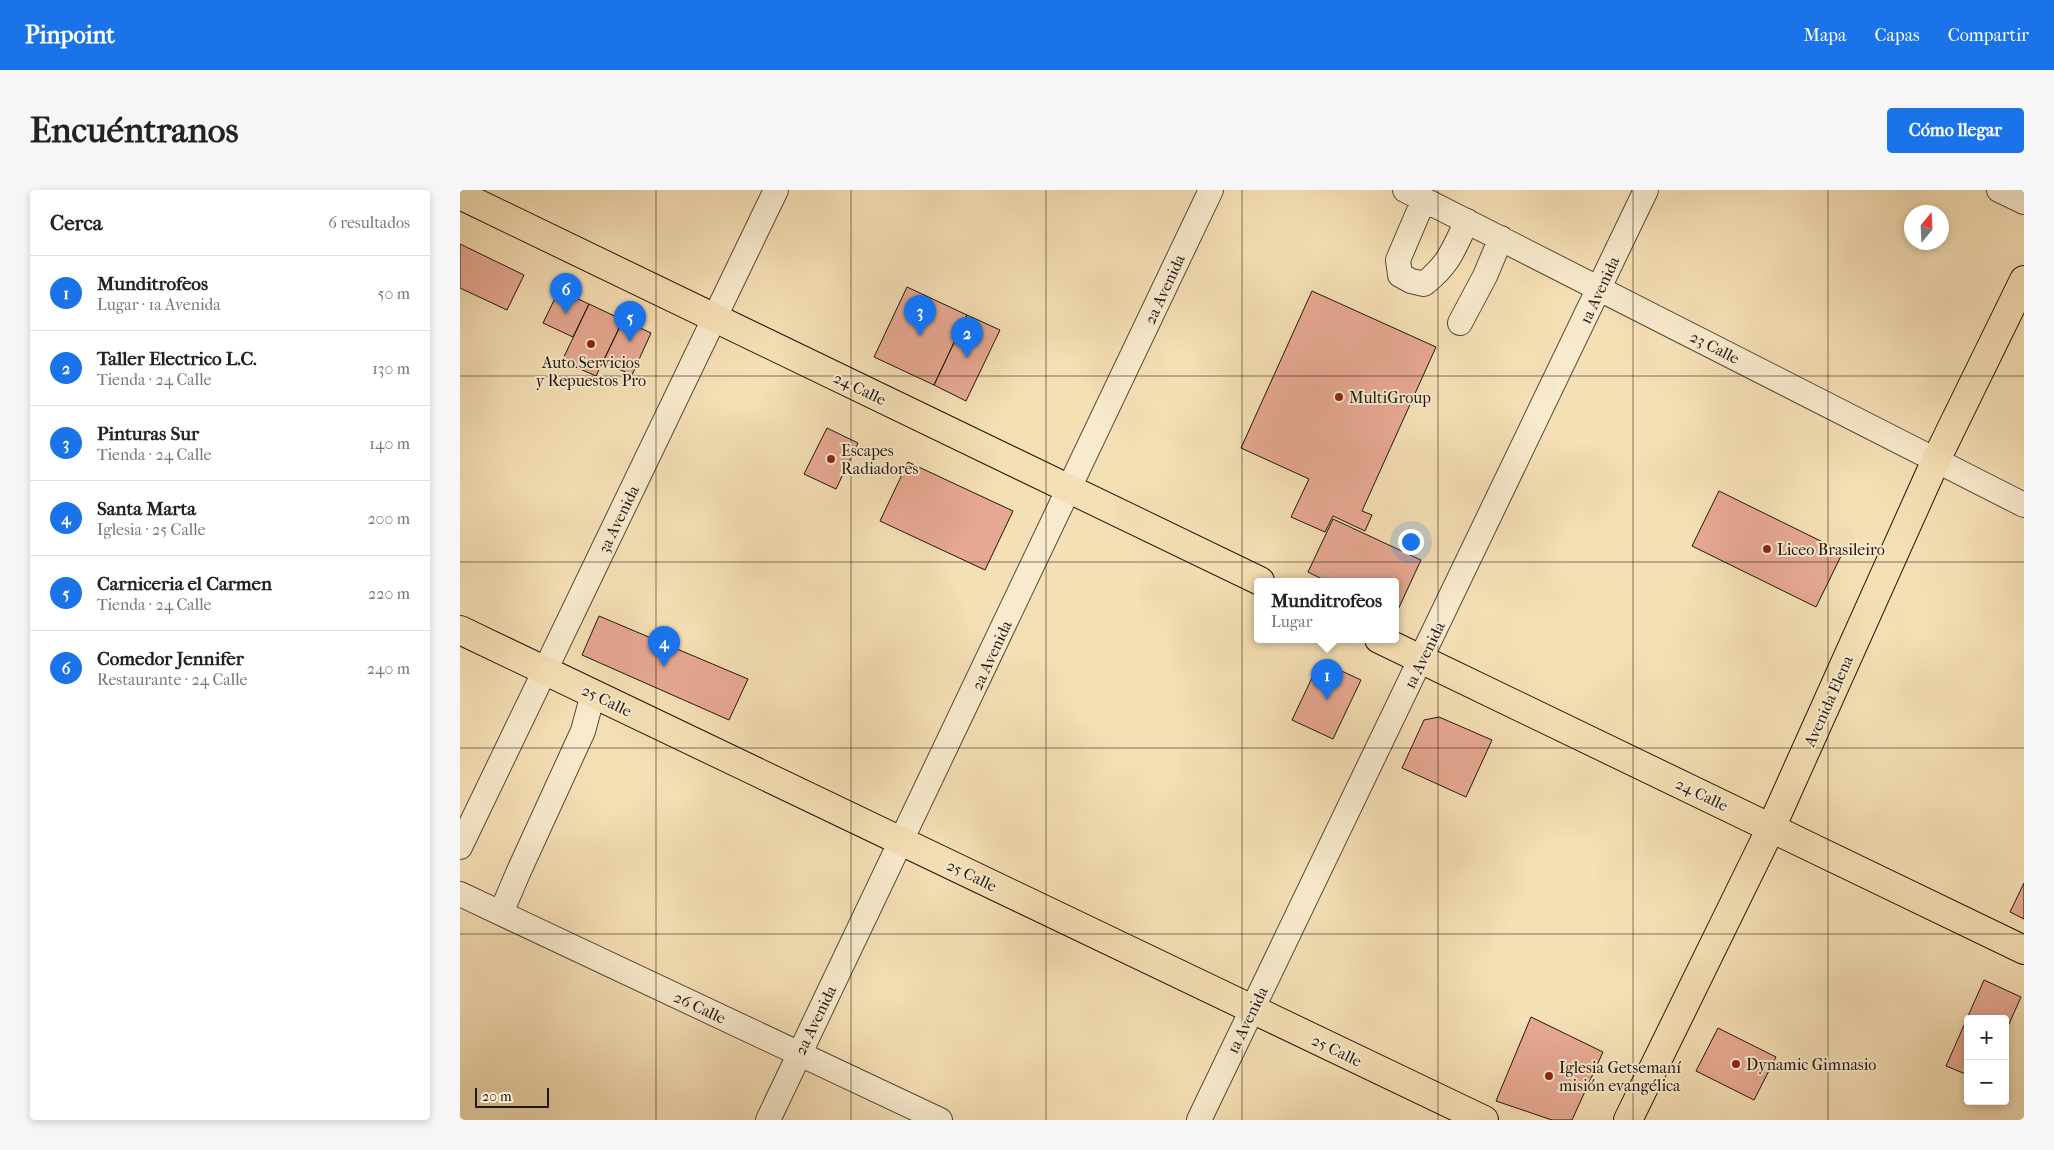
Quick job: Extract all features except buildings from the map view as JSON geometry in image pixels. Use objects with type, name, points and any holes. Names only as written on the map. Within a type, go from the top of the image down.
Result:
[{"type":"main road","name":"24 Calle","points":[[460,195],[1254,578]]},
{"type":"main road","name":"Avenida Elena","points":[[1628,1120],[1772,828],[1936,460],[2024,280]]},
{"type":"main road","name":"25 Calle","points":[[460,630],[1484,1120]]},
{"type":"main road","name":"24 Calle","points":[[1388,643],[2024,950]]},
{"type":"street","name":"3a Avenida","points":[[460,847],[776,190]]},
{"type":"street","name":"2a Avenida","points":[[768,1120],[1211,190]]},
{"type":"street","name":"1a Avenida","points":[[1200,1120],[1646,190]]},
{"type":"street","points":[[1999,190],[2024,202]]},
{"type":"street","name":"23 Calle","points":[[1415,195],[2024,505]]},
{"type":"street","points":[[1415,195],[1398,260],[1400,275],[1411,281],[1424,284],[1441,270],[1449,260],[1467,221]]},
{"type":"street","points":[[1460,323],[1485,276],[1502,238]]},
{"type":"street","points":[[502,913],[518,873],[583,732],[593,694]]},
{"type":"street","name":"26 Calle","points":[[460,894],[940,1120]]},
{"type":"place","name":"Comedor Jennifer","points":[[566,314]]},
{"type":"place","name":"Pinturas Sur","points":[[920,336]]},
{"type":"place","name":"Carniceria el Carmen","points":[[630,342]]},
{"type":"place","name":"Auto Servicios y Repuestos Pro","points":[[591,344]]},
{"type":"place","name":"Taller Electrico L.C.","points":[[967,358]]},
{"type":"place","name":"MultiGroup","points":[[1339,397]]},
{"type":"place","name":"Escapes Radiadores","points":[[831,459]]},
{"type":"place","name":"Liceo Brasileiro","points":[[1767,549]]},
{"type":"place","name":"Santa Marta","points":[[664,667]]},
{"type":"place","name":"Munditrofeos","points":[[1327,700]]},
{"type":"place","name":"Dynamic Gimnasio","points":[[1736,1064]]},
{"type":"place","name":"Iglesia Getsemaní misión evangélica","points":[[1549,1076]]}]
